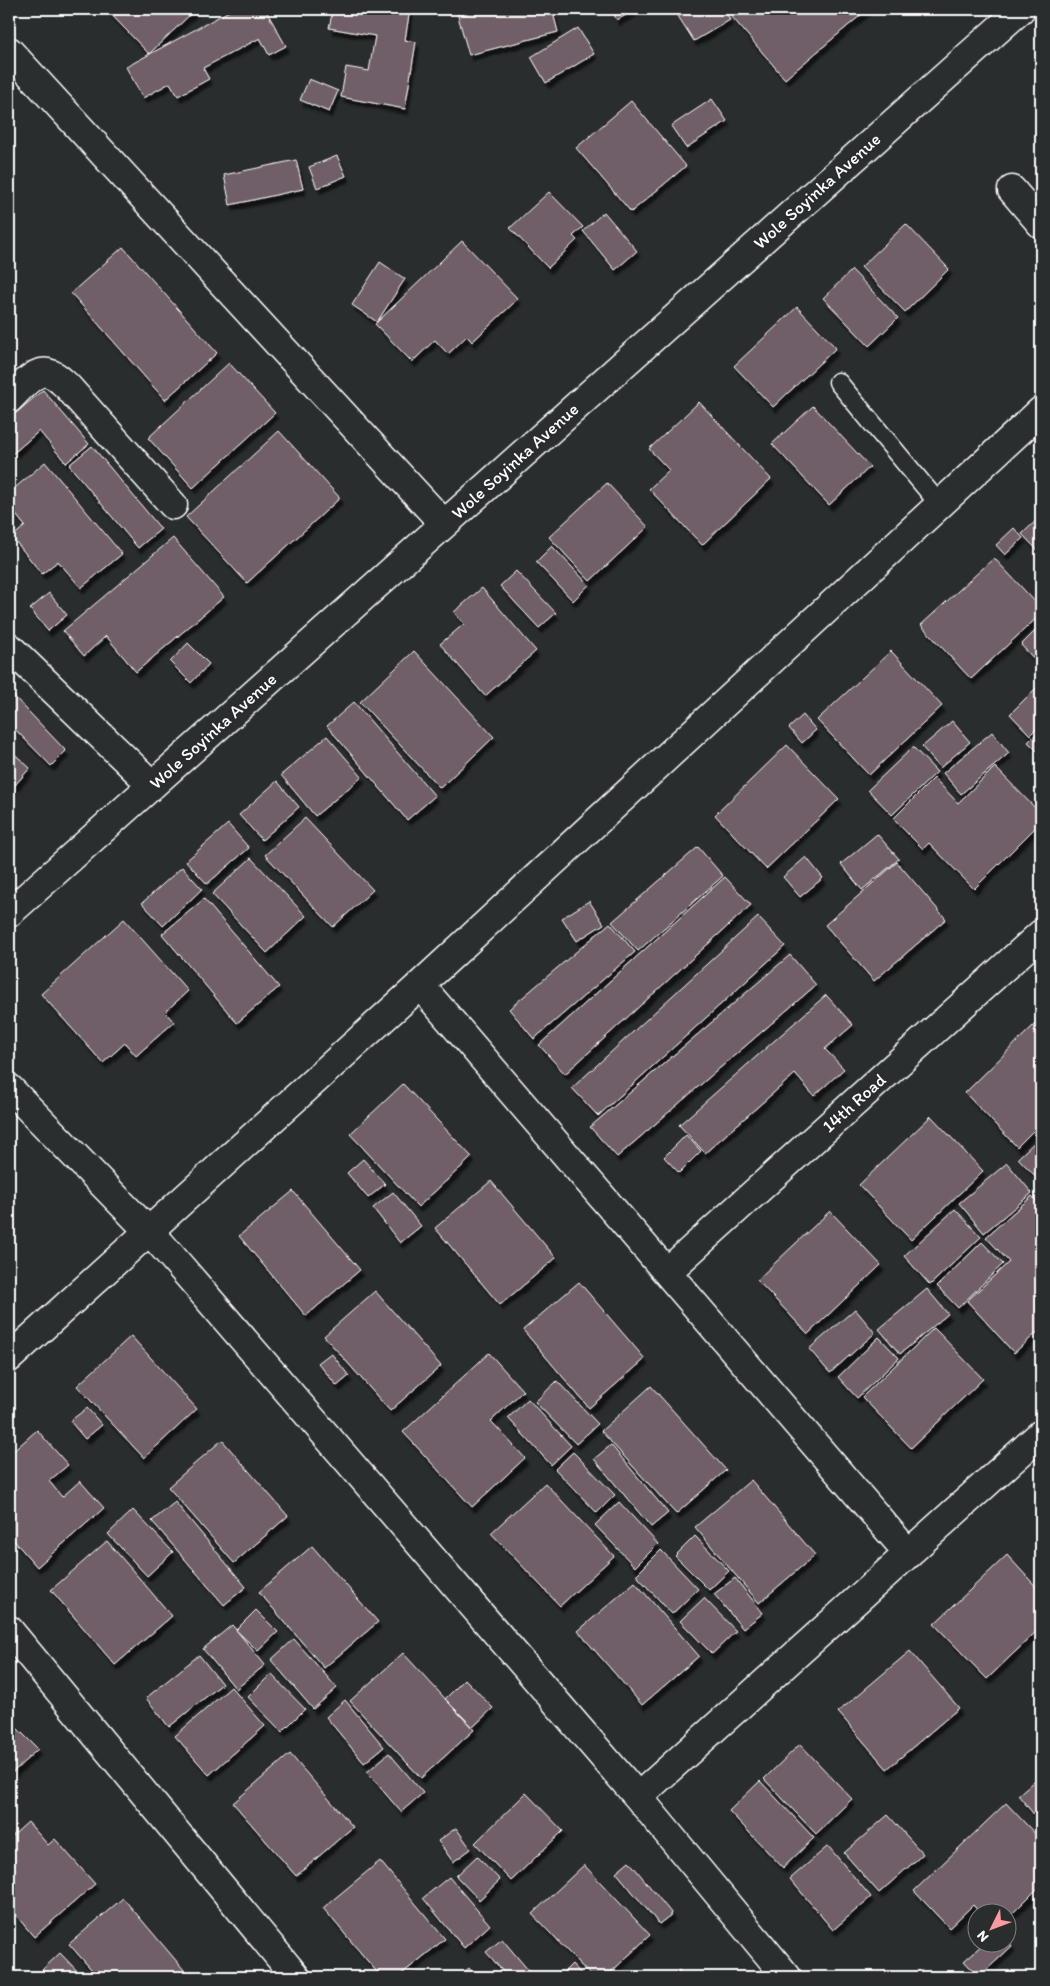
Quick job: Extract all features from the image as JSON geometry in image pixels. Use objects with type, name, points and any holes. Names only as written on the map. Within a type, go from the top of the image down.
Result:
[{"type":"street","name":"Wole Soyinka Avenue","points":[[9,913],[1021,9]]},
{"type":"street","points":[[9,51],[444,524]]},
{"type":"street","points":[[1012,190],[1041,224]]},
{"type":"street","points":[[9,399],[33,376],[40,373],[50,373],[67,386],[173,505]]},
{"type":"street","points":[[9,1358],[420,985],[1041,411]]},
{"type":"street","points":[[9,647],[152,785]]},
{"type":"street","name":"14th Road","points":[[667,1272],[1041,934]]},
{"type":"street","points":[[420,985],[910,1554]]},
{"type":"street","points":[[9,1088],[148,1231],[638,1797],[787,1977]]},
{"type":"street","points":[[638,1797],[1041,1434]]},
{"type":"street","points":[[9,1630],[296,1977]]},
{"type":"lane","points":[[838,382],[940,505]]},
{"type":"building","points":[[106,9],[196,9],[149,54]]},
{"type":"building","points":[[233,9],[265,9],[286,46],[269,55],[260,38],[203,68],[209,79],[178,96],[170,83],[143,98],[126,67]]},
{"type":"building","points":[[333,9],[410,9],[405,40],[416,42],[405,109],[341,97],[346,67],[369,71],[375,36],[329,28]]},
{"type":"building","points":[[456,9],[552,9],[558,32],[469,55]]},
{"type":"building","points":[[611,9],[637,9],[617,20]]},
{"type":"building","points":[[690,9],[724,9],[730,20],[694,41],[678,16]]},
{"type":"building","points":[[742,9],[868,9],[785,79],[732,17]]},
{"type":"building","points":[[578,28],[594,54],[546,83],[531,57]]},
{"type":"building","points":[[309,79],[338,91],[329,112],[300,100]]},
{"type":"building","points":[[712,99],[727,121],[686,148],[671,126]]},
{"type":"building","points":[[631,101],[686,166],[631,212],[576,148]]},
{"type":"building","points":[[337,156],[346,176],[317,188],[309,167]]},
{"type":"building","points":[[296,160],[303,189],[230,205],[224,175]]},
{"type":"building","points":[[549,192],[583,227],[573,236],[577,240],[548,268],[510,228]]},
{"type":"building","points":[[604,212],[637,251],[615,270],[583,231]]},
{"type":"building","points":[[906,224],[949,269],[905,312],[861,267]]},
{"type":"building","points":[[462,241],[518,299],[472,342],[467,336],[448,354],[435,340],[412,362],[375,324]]},
{"type":"building","points":[[123,247],[217,353],[165,400],[71,293]]},
{"type":"building","points":[[380,262],[405,279],[377,322],[352,305]]},
{"type":"building","points":[[852,270],[898,318],[869,346],[823,298]]},
{"type":"building","points":[[797,307],[836,348],[773,407],[734,366]]},
{"type":"building","points":[[229,363],[275,413],[193,488],[148,438]]},
{"type":"building","points":[[43,390],[89,444],[66,463],[39,431],[9,457],[9,419]]},
{"type":"building","points":[[699,402],[771,479],[702,545],[649,489],[669,470],[649,449]]},
{"type":"building","points":[[813,406],[870,467],[829,505],[772,444]]},
{"type":"building","points":[[279,431],[340,498],[247,583],[186,517]]},
{"type":"building","points":[[92,446],[161,529],[138,548],[69,465]]},
{"type":"building","points":[[45,462],[122,554],[81,588],[58,561],[42,574],[12,537],[25,526],[9,506],[9,493]]},
{"type":"building","points":[[607,483],[648,527],[590,581],[549,537]]},
{"type":"building","points":[[1041,516],[1041,554],[1022,534]]},
{"type":"building","points":[[1014,528],[1023,538],[1005,555],[996,545]]},
{"type":"building","points":[[173,538],[224,597],[136,672],[106,636],[84,656],[63,631]]},
{"type":"building","points":[[552,546],[589,585],[573,601],[536,562]]},
{"type":"building","points":[[994,558],[1041,608],[1041,614],[971,679],[921,625]]},
{"type":"building","points":[[516,571],[556,613],[539,628],[500,586]]},
{"type":"building","points":[[482,588],[536,651],[485,696],[440,644],[464,624],[454,612]]},
{"type":"building","points":[[49,593],[67,615],[48,631],[30,609]]},
{"type":"building","points":[[1041,625],[1041,666],[1021,645]]},
{"type":"building","points":[[188,643],[209,664],[191,683],[170,662]]},
{"type":"building","points":[[414,651],[494,737],[440,788],[360,702]]},
{"type":"building","points":[[891,651],[942,706],[869,775],[817,720]]},
{"type":"building","points":[[1040,684],[1041,724],[1030,735],[1010,714]]},
{"type":"building","points":[[9,691],[66,751],[51,766],[9,723]]},
{"type":"building","points":[[354,702],[435,796],[407,820],[327,726]]},
{"type":"building","points":[[803,715],[816,730],[802,743],[789,728]]},
{"type":"building","points":[[952,721],[970,742],[940,768],[922,747]]},
{"type":"building","points":[[1041,729],[1041,755],[1028,742]]},
{"type":"building","points":[[992,732],[1009,753],[961,794],[943,773]]},
{"type":"building","points":[[327,736],[362,777],[315,816],[281,775]]},
{"type":"building","points":[[787,745],[839,799],[766,869],[715,815]]},
{"type":"building","points":[[913,747],[937,772],[892,815],[868,790]]},
{"type":"building","points":[[9,749],[30,768],[9,792]]},
{"type":"building","points":[[995,767],[1041,814],[1041,822],[974,889],[929,843],[923,849],[893,819],[934,778],[958,803]]},
{"type":"building","points":[[277,781],[299,807],[262,840],[239,815]]},
{"type":"building","points":[[305,818],[373,890],[333,927],[265,855]]},
{"type":"building","points":[[228,824],[249,848],[207,884],[186,861]]},
{"type":"building","points":[[877,834],[899,859],[862,890],[841,864]]},
{"type":"building","points":[[698,847],[723,876],[638,951],[612,922]]},
{"type":"building","points":[[806,857],[823,878],[800,897],[783,877]]},
{"type":"building","points":[[251,858],[306,916],[267,953],[212,894]]},
{"type":"building","points":[[897,862],[946,919],[874,981],[825,925]]},
{"type":"building","points":[[182,867],[202,889],[163,926],[142,903]]},
{"type":"building","points":[[725,877],[751,905],[565,1074],[539,1045]]},
{"type":"building","points":[[204,899],[279,987],[237,1023],[162,934]]},
{"type":"building","points":[[589,901],[604,924],[577,941],[562,918]]},
{"type":"building","points":[[758,917],[785,946],[598,1116],[572,1088]]},
{"type":"building","points":[[124,919],[188,991],[165,1012],[174,1022],[136,1056],[125,1043],[103,1063],[41,994]]},
{"type":"building","points":[[610,923],[635,952],[534,1039],[509,1009]]},
{"type":"building","points":[[790,955],[816,985],[617,1157],[590,1127]]},
{"type":"building","points":[[826,995],[853,1025],[825,1049],[844,1069],[814,1096],[795,1074],[705,1153],[679,1125]]},
{"type":"building","points":[[1035,1024],[1041,1031],[1041,1123],[1017,1147],[965,1093]]},
{"type":"building","points":[[403,1084],[472,1157],[418,1207],[350,1134]]},
{"type":"building","points":[[931,1116],[983,1171],[911,1240],[859,1185]]},
{"type":"building","points":[[686,1135],[701,1151],[679,1173],[664,1157]]},
{"type":"building","points":[[1041,1136],[1041,1176],[1038,1179],[1018,1158]]},
{"type":"building","points":[[363,1159],[385,1184],[368,1198],[347,1173]]},
{"type":"building","points":[[1007,1163],[1032,1193],[984,1233],[959,1203]]},
{"type":"building","points":[[491,1181],[556,1258],[500,1305],[435,1228]]},
{"type":"building","points":[[293,1191],[360,1270],[306,1316],[239,1236]]},
{"type":"building","points":[[393,1192],[421,1226],[400,1243],[373,1208]]},
{"type":"building","points":[[1032,1196],[1041,1207],[1041,1329],[1014,1353],[967,1301],[1009,1262],[986,1237]]},
{"type":"building","points":[[955,1209],[981,1237],[930,1285],[904,1256]]},
{"type":"building","points":[[830,1211],[881,1265],[808,1334],[757,1280]]},
{"type":"building","points":[[982,1242],[1003,1264],[958,1308],[937,1286]]},
{"type":"building","points":[[579,1282],[645,1359],[589,1408],[523,1330]]},
{"type":"building","points":[[927,1289],[948,1314],[900,1354],[879,1329]]},
{"type":"building","points":[[375,1291],[441,1366],[390,1411],[324,1336]]},
{"type":"building","points":[[855,1309],[875,1333],[830,1373],[809,1349]]},
{"type":"building","points":[[934,1328],[983,1379],[911,1448],[862,1397]]},
{"type":"building","points":[[131,1336],[197,1409],[144,1458],[77,1386]]},
{"type":"building","points":[[879,1337],[899,1358],[857,1398],[838,1377]]},
{"type":"building","points":[[331,1353],[349,1376],[337,1386],[318,1363]]},
{"type":"building","points":[[489,1353],[523,1391],[491,1421],[525,1458],[472,1507],[403,1432]]},
{"type":"building","points":[[557,1381],[598,1424],[576,1444],[535,1402]]},
{"type":"building","points":[[651,1386],[726,1470],[676,1514],[601,1431]]},
{"type":"building","points":[[528,1399],[571,1446],[551,1465],[508,1418]]},
{"type":"building","points":[[87,1408],[102,1425],[85,1439],[70,1421]]},
{"type":"building","points":[[37,1430],[68,1465],[49,1481],[62,1497],[80,1481],[104,1508],[37,1567],[9,1535],[9,1455]]},
{"type":"building","points":[[222,1440],[288,1516],[234,1563],[168,1487]]},
{"type":"building","points":[[611,1445],[668,1513],[651,1527],[594,1459]]},
{"type":"building","points":[[573,1452],[615,1495],[597,1513],[555,1469]]},
{"type":"building","points":[[751,1480],[815,1555],[759,1603],[695,1527]]},
{"type":"building","points":[[545,1483],[614,1556],[560,1606],[491,1533]]},
{"type":"building","points":[[175,1502],[246,1587],[224,1605],[152,1521]]},
{"type":"building","points":[[619,1502],[658,1544],[635,1567],[595,1525]]},
{"type":"building","points":[[133,1510],[173,1552],[147,1576],[108,1534]]},
{"type":"building","points":[[695,1536],[729,1571],[709,1590],[675,1556]]},
{"type":"building","points":[[107,1541],[172,1616],[115,1665],[51,1590]]},
{"type":"building","points":[[312,1546],[378,1622],[324,1668],[259,1592]]},
{"type":"building","points":[[661,1550],[698,1589],[672,1614],[636,1575]]},
{"type":"building","points":[[1007,1555],[1041,1592],[1041,1627],[987,1679],[934,1624]]},
{"type":"building","points":[[735,1578],[763,1613],[743,1629],[714,1594]]},
{"type":"building","points":[[635,1582],[699,1656],[642,1705],[578,1631]]},
{"type":"building","points":[[704,1598],[736,1631],[712,1654],[680,1621]]},
{"type":"building","points":[[256,1610],[278,1632],[258,1651],[236,1630]]},
{"type":"building","points":[[232,1625],[265,1665],[236,1689],[203,1649]]},
{"type":"building","points":[[294,1639],[337,1688],[313,1709],[271,1660]]},
{"type":"building","points":[[910,1651],[959,1708],[887,1769],[838,1712]]},
{"type":"building","points":[[403,1653],[474,1730],[421,1778],[350,1701]]},
{"type":"building","points":[[199,1655],[222,1684],[169,1727],[146,1698]]},
{"type":"building","points":[[271,1674],[305,1709],[282,1732],[248,1697]]},
{"type":"building","points":[[465,1679],[493,1708],[473,1727],[445,1699]]},
{"type":"building","points":[[231,1687],[265,1726],[209,1775],[175,1736]]},
{"type":"building","points":[[345,1700],[384,1747],[364,1763],[326,1717]]},
{"type":"building","points":[[17,1728],[38,1749],[12,1773],[9,1770],[9,1736]]},
{"type":"building","points":[[800,1744],[852,1799],[816,1834],[764,1779]]},
{"type":"building","points":[[389,1753],[423,1793],[401,1812],[367,1772]]},
{"type":"building","points":[[290,1754],[353,1827],[296,1876],[233,1803]]},
{"type":"building","points":[[1041,1775],[1041,1823],[1018,1795]]},
{"type":"building","points":[[760,1781],[814,1838],[783,1868],[729,1811]]},
{"type":"building","points":[[526,1793],[563,1831],[511,1881],[475,1843]]},
{"type":"building","points":[[1006,1803],[1041,1840],[1041,1885],[1018,1908],[1018,1904],[968,1904],[968,1910],[949,1928],[914,1891]]},
{"type":"building","points":[[888,1815],[923,1854],[879,1893],[844,1853]]},
{"type":"building","points":[[28,1822],[48,1845],[55,1839],[95,1884],[34,1937],[9,1907],[9,1839]]},
{"type":"building","points":[[456,1828],[471,1849],[453,1862],[438,1841]]},
{"type":"building","points":[[828,1846],[871,1897],[833,1930],[790,1879]]},
{"type":"building","points":[[477,1856],[500,1880],[479,1900],[456,1876]]},
{"type":"building","points":[[380,1861],[445,1939],[398,1977],[381,1977],[323,1908]]},
{"type":"building","points":[[629,1861],[672,1914],[659,1924],[616,1872]]},
{"type":"building","points":[[584,1865],[650,1935],[606,1977],[592,1977],[532,1914]]},
{"type":"building","points":[[449,1877],[490,1925],[464,1948],[423,1898]]},
{"type":"building","points":[[123,1898],[190,1977],[98,1977],[69,1944]]},
{"type":"building","points":[[502,1939],[534,1977],[508,1977],[486,1952]]},
{"type":"building","points":[[60,1953],[83,1977],[49,1977],[42,1970]]},
{"type":"building","points":[[972,1954],[1003,1954],[979,1977],[964,1961]]},
{"type":"building","points":[[572,1964],[584,1977],[559,1977]]},
{"type":"building","points":[[469,1968],[476,1977],[458,1977]]},
{"type":"building","points":[[679,1970],[685,1977],[670,1977]]}]
